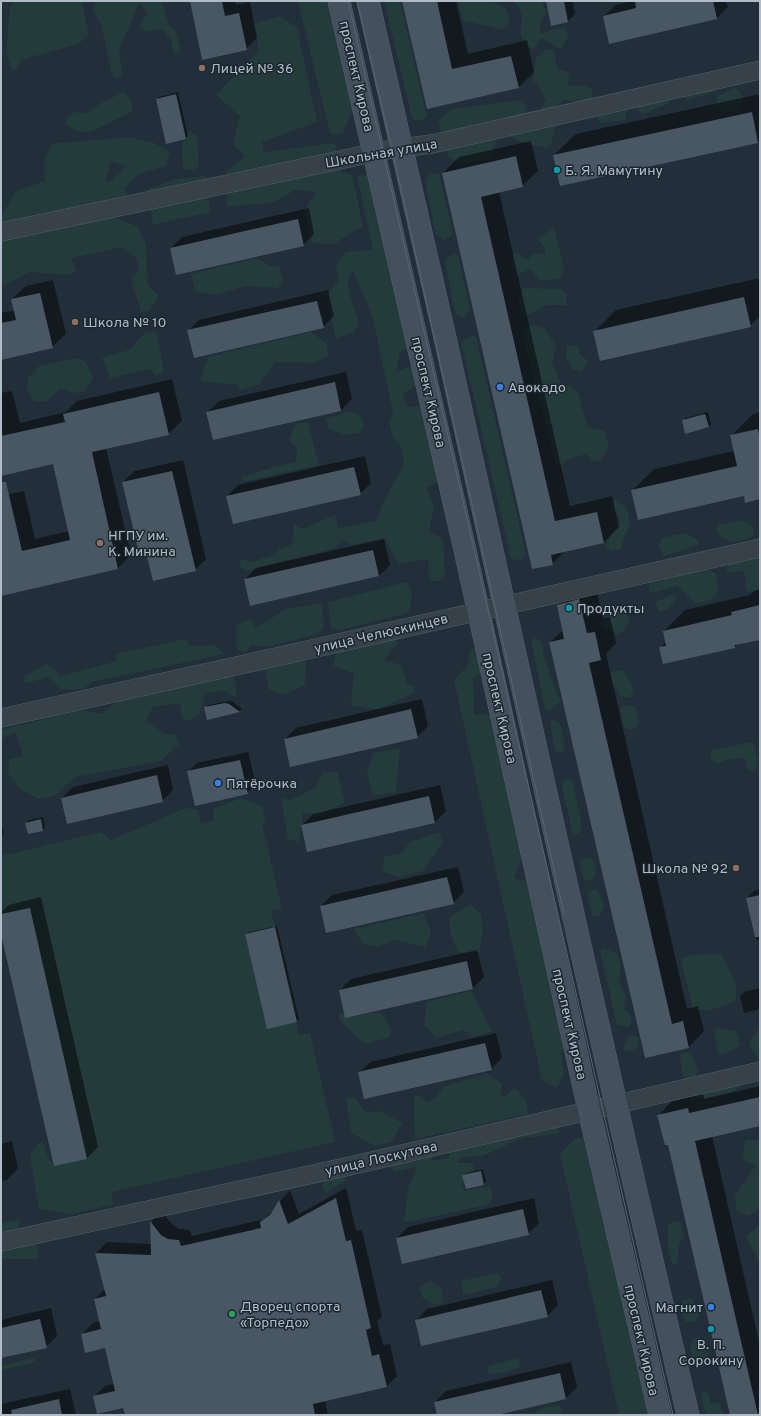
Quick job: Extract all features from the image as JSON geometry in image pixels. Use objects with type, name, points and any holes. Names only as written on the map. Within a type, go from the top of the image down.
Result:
[{"type":"street","name":"проспект Кирова","points":[[339,1],[478,611],[589,1110],[660,1415]]},
{"type":"street","name":"проспект Кирова","points":[[368,1],[445,340],[503,605],[688,1415]]},
{"type":"street","name":"Школьная улица","points":[[1,232],[374,152],[432,144],[760,70]]},
{"type":"street","name":"улица Челюскинцев","points":[[1,718],[760,548]]},
{"type":"street","name":"улица Лоскутова","points":[[1,1242],[350,1166],[760,1070]]},
{"type":"green space","points":[[14,1],[84,1],[82,3],[89,35],[78,44],[21,60],[17,69],[11,69],[6,53],[10,7]]},
{"type":"green space","points":[[101,1],[162,1],[169,25],[175,30],[180,52],[174,53],[171,39],[162,29],[146,32],[139,25],[147,14],[140,2],[119,49],[122,73],[118,79],[112,75],[101,24],[93,10],[95,3]]},
{"type":"green space","points":[[298,1],[329,1],[354,106],[343,133],[336,135],[330,133]]},
{"type":"green space","points":[[384,1],[400,1],[427,117],[419,121],[412,118]]},
{"type":"green space","points":[[458,1],[483,2],[502,6],[506,9],[509,16],[509,24],[502,30],[463,20]]},
{"type":"green space","points":[[512,1],[542,1],[546,13],[539,28],[542,33],[562,27],[566,29],[568,37],[562,47],[558,48],[542,38],[534,48],[527,47],[521,36],[522,17],[520,9]]},
{"type":"green space","points":[[280,16],[297,28],[317,122],[262,142],[264,152],[335,143],[341,172],[352,175],[363,226],[333,244],[313,243],[304,210],[317,192],[295,190],[272,203],[227,206],[225,172],[245,157],[233,144],[240,116],[216,95],[259,50],[253,24]]},
{"type":"green space","points":[[546,49],[554,51],[557,69],[569,72],[568,86],[585,85],[592,89],[593,98],[588,116],[583,103],[563,100],[554,108],[557,122],[551,144],[547,148],[527,144],[505,135],[497,139],[491,159],[459,164],[448,156],[438,121],[452,109],[517,100],[528,106],[521,117],[529,131],[546,100],[538,85],[533,80],[536,58]]},
{"type":"green space","points":[[726,79],[726,88],[688,100],[681,95]]},
{"type":"green space","points":[[733,88],[740,91],[743,100],[739,111],[726,113],[716,107],[717,97]]},
{"type":"green space","points":[[123,92],[130,98],[133,111],[91,132],[76,131],[65,123],[68,117],[74,112],[87,113],[98,105]]},
{"type":"green space","points":[[671,93],[670,103],[644,114],[638,111],[636,103]]},
{"type":"green space","points":[[618,104],[627,110],[625,120],[601,123],[594,113]]},
{"type":"green space","points":[[189,131],[197,136],[199,166],[193,170],[183,169],[182,143]]},
{"type":"green space","points":[[129,137],[152,142],[170,152],[166,166],[139,174],[124,188],[131,204],[118,218],[138,227],[146,244],[147,284],[159,296],[149,311],[141,312],[131,278],[139,269],[136,258],[122,247],[71,258],[76,271],[69,275],[30,272],[1,286],[1,221],[3,213],[16,191],[45,181],[45,159],[51,144]],"holes":[[[111,162],[126,166],[109,182],[105,181]]]},
{"type":"green space","points":[[429,173],[439,173],[453,234],[443,240],[436,235],[425,181]]},
{"type":"green space","points":[[373,174],[411,344],[400,352],[396,372],[416,364],[423,381],[403,394],[408,407],[421,406],[441,480],[426,488],[434,506],[429,530],[443,540],[445,576],[439,581],[430,581],[428,559],[398,564],[384,538],[351,545],[343,540],[336,548],[245,571],[240,566],[241,559],[251,562],[274,555],[279,549],[293,544],[294,524],[302,529],[335,515],[338,528],[376,521],[383,503],[404,463],[401,446],[393,438],[389,423],[393,412],[372,315],[353,271],[347,281],[359,324],[354,332],[336,339],[326,296],[339,280],[336,265],[346,252],[373,250],[357,176]]},
{"type":"green space","points":[[205,176],[210,212],[153,225],[148,189],[176,179]]},
{"type":"green space","points":[[554,228],[564,268],[559,279],[540,281],[531,269],[516,275],[509,255],[515,252],[528,260],[533,253],[545,254],[545,248],[538,239]]},
{"type":"green space","points":[[452,254],[458,255],[470,309],[464,318],[455,314],[445,261]]},
{"type":"green space","points":[[257,258],[272,267],[279,266],[283,280],[278,288],[246,286],[215,295],[195,291],[191,274]]},
{"type":"green space","points":[[524,288],[561,289],[567,295],[566,305],[547,305],[530,314],[521,313],[518,296]]},
{"type":"green space","points":[[530,325],[544,328],[556,345],[552,363],[562,387],[570,385],[578,393],[588,427],[605,431],[609,449],[598,462],[591,460],[586,454],[566,460],[563,465],[556,465],[524,342],[524,330]]},
{"type":"green space","points":[[156,331],[164,371],[156,376],[150,369],[110,378],[102,358],[129,350],[145,333]]},
{"type":"green space","points":[[311,332],[327,344],[328,355],[315,363],[276,362],[259,385],[240,390],[237,385],[200,381],[208,357]]},
{"type":"green space","points":[[471,336],[476,336],[526,554],[520,560],[511,559],[462,346],[462,341]]},
{"type":"green space","points":[[578,345],[579,353],[588,361],[582,371],[572,369],[566,358],[567,346]]},
{"type":"green space","points":[[75,358],[86,362],[93,378],[85,391],[75,393],[60,388],[49,400],[35,402],[27,391],[28,378],[39,366]]},
{"type":"green space","points":[[347,412],[356,413],[364,423],[361,432],[345,435],[329,429],[326,419]]},
{"type":"green space","points":[[308,422],[319,465],[243,482],[242,477],[273,467],[296,462],[297,449],[289,440],[296,423]]},
{"type":"green space","points":[[616,499],[627,509],[630,523],[620,550],[611,551],[606,546],[611,535],[620,524],[618,515],[610,509]]},
{"type":"green space","points":[[741,520],[750,524],[754,529],[754,535],[744,540],[734,542],[724,539],[716,531],[719,525]]},
{"type":"green space","points":[[685,533],[698,540],[698,545],[664,556],[659,547],[661,538]]},
{"type":"green space","points":[[760,555],[760,590],[747,592],[744,571],[728,573],[726,567],[729,563]]},
{"type":"green space","points":[[703,567],[715,573],[718,586],[716,595],[708,601],[695,603],[677,586],[652,593],[649,590],[649,584],[664,580],[668,575]]},
{"type":"green space","points":[[407,582],[412,594],[409,613],[340,630],[331,628],[328,602]]},
{"type":"green space","points":[[674,594],[677,598],[671,606],[665,610],[658,611],[656,602]]},
{"type":"green space","points":[[322,603],[324,628],[318,634],[266,647],[252,645],[245,653],[237,650],[237,624],[251,619],[256,628],[286,609]]},
{"type":"green space","points":[[619,611],[626,613],[630,620],[623,631],[618,635],[603,627],[602,619]]},
{"type":"green space","points":[[533,636],[541,641],[544,646],[543,655],[560,701],[550,711],[545,709],[532,645]]},
{"type":"green space","points":[[186,639],[189,646],[215,645],[225,654],[92,682],[84,689],[61,690],[48,677],[24,684],[25,676],[46,664],[53,667],[61,676],[117,661],[115,654]]},
{"type":"green space","points":[[391,639],[399,642],[384,660],[401,665],[407,683],[414,687],[414,693],[378,709],[351,706],[354,674],[333,665],[336,654],[355,644]]},
{"type":"green space","points":[[476,648],[481,674],[473,677],[474,715],[492,714],[526,845],[514,878],[534,883],[569,1035],[561,1053],[564,1074],[557,1088],[542,1080],[454,680],[468,665],[470,650]]},
{"type":"green space","points":[[306,659],[305,685],[283,695],[269,689],[264,667]]},
{"type":"green space","points":[[623,670],[633,687],[633,692],[629,697],[621,697],[612,683],[610,672]]},
{"type":"green space","points":[[233,672],[237,698],[224,691],[205,693],[199,715],[188,721],[183,718],[179,703],[153,707],[146,720],[164,734],[175,734],[179,744],[161,761],[76,777],[55,795],[39,799],[20,789],[8,773],[9,759],[23,756],[16,733],[1,738],[1,730],[81,710],[101,714],[117,702]]},
{"type":"green space","points":[[623,705],[635,706],[639,722],[636,728],[630,730],[624,727],[620,710]]},
{"type":"green space","points":[[552,720],[559,722],[561,726],[565,749],[560,753],[555,751],[550,723]]},
{"type":"green space","points":[[753,742],[758,760],[757,767],[752,771],[747,770],[745,758],[726,760],[718,764],[711,760],[711,750]]},
{"type":"green space","points":[[400,748],[396,793],[373,795],[367,773],[373,753]]},
{"type":"green space","points":[[324,772],[337,772],[345,802],[320,815],[303,813],[299,842],[288,839],[281,797],[291,800],[315,788]]},
{"type":"green space","points":[[569,778],[573,782],[582,828],[578,834],[573,835],[562,786],[562,782]]},
{"type":"green space","points":[[241,798],[263,807],[265,822],[262,824],[282,909],[271,911],[299,1035],[310,1033],[335,1142],[111,1192],[114,1204],[72,1214],[39,1209],[30,1155],[38,1144],[43,1142],[49,1160],[53,1163],[1,934],[1,856],[101,832],[111,840],[186,808],[198,810],[201,824],[214,821],[213,809]]},
{"type":"green space","points":[[439,832],[443,843],[423,871],[400,877],[383,872],[384,857],[402,853],[410,842]]},
{"type":"green space","points":[[592,858],[596,868],[594,878],[588,881],[584,880],[580,864],[581,859]]},
{"type":"green space","points":[[597,889],[604,905],[600,915],[593,917],[587,895],[589,891]]},
{"type":"green space","points":[[470,904],[481,914],[483,931],[479,952],[458,953],[450,932],[450,917]]},
{"type":"green space","points":[[423,913],[431,932],[426,947],[395,940],[377,947],[363,944],[354,929]]},
{"type":"green space","points":[[604,948],[617,954],[621,966],[619,982],[626,997],[624,1010],[630,1014],[632,1021],[629,1027],[617,1025],[600,951]]},
{"type":"green space","points":[[722,954],[736,983],[736,1001],[708,1011],[693,1009],[681,959],[689,955]]},
{"type":"green space","points":[[471,991],[492,1031],[474,1037],[463,1030],[436,1038],[424,1025],[427,1002]]},
{"type":"green space","points":[[340,1013],[381,1013],[392,1030],[389,1037],[366,1044],[339,1019]]},
{"type":"green space","points":[[717,1028],[736,1031],[740,1045],[730,1052],[719,1055],[714,1032]]},
{"type":"green space","points":[[760,1030],[760,1060],[752,1050],[749,1043],[756,1031]]},
{"type":"green space","points":[[629,1035],[638,1037],[638,1046],[634,1051],[625,1051],[623,1047]]},
{"type":"green space","points":[[686,1052],[692,1053],[698,1071],[696,1076],[687,1078],[682,1075],[680,1054]]},
{"type":"green space","points":[[486,1073],[502,1083],[500,1093],[504,1097],[515,1088],[526,1100],[528,1114],[415,1139],[414,1096],[418,1095],[427,1102],[436,1098],[443,1087]]},
{"type":"green space","points":[[734,1081],[739,1086],[733,1092],[691,1101],[689,1092]]},
{"type":"green space","points":[[346,1098],[355,1098],[366,1113],[380,1111],[402,1123],[392,1142],[375,1146],[351,1133]]},
{"type":"green space","points":[[558,1122],[559,1134],[521,1138],[483,1156],[461,1157],[457,1163],[473,1163],[474,1175],[462,1184],[464,1191],[490,1186],[493,1198],[486,1205],[404,1223],[409,1184],[416,1172],[415,1167],[395,1172],[388,1166],[431,1151],[432,1161],[449,1158],[448,1147]]},
{"type":"green space","points":[[589,1136],[649,1415],[619,1415],[560,1154],[576,1138]]},
{"type":"green space","points":[[745,1140],[760,1140],[760,1209],[748,1216],[737,1211],[735,1196],[755,1166],[743,1160]]},
{"type":"green space","points":[[343,1172],[346,1180],[326,1193],[321,1185],[332,1175]]},
{"type":"green space","points":[[21,1219],[17,1231],[1,1237],[1,1223]]},
{"type":"green space","points":[[674,1221],[681,1223],[684,1238],[679,1243],[677,1264],[672,1264],[668,1248],[668,1225]]},
{"type":"green space","points":[[760,1224],[760,1263],[746,1237]]},
{"type":"green space","points":[[1,1245],[37,1245],[39,1259],[1,1259]]},
{"type":"green space","points":[[498,1273],[502,1279],[497,1287],[463,1295],[461,1281]]},
{"type":"green space","points":[[431,1281],[442,1289],[443,1303],[434,1305],[422,1297],[419,1287]]},
{"type":"green space","points":[[691,1298],[700,1314],[694,1322],[686,1322],[680,1310],[683,1301]]},
{"type":"green space","points":[[700,1337],[709,1353],[705,1362],[699,1363],[692,1360],[690,1346],[693,1338]]},
{"type":"green space","points":[[36,1357],[35,1362],[1,1370],[1,1366]]},
{"type":"green space","points":[[518,1358],[520,1367],[507,1372],[488,1374],[488,1366]]},
{"type":"green space","points":[[707,1391],[711,1404],[720,1402],[723,1415],[706,1415],[701,1398],[702,1392]]},
{"type":"green space","points":[[559,1405],[562,1411],[556,1415],[532,1415],[541,1408]]},
{"type":"building","points":[[190,1],[222,1],[225,16],[239,13],[247,50],[202,60]]},
{"type":"building","points":[[402,1],[437,1],[452,69],[511,56],[519,88],[427,109]]},
{"type":"building","points":[[546,1],[564,1],[568,22],[551,26]]},
{"type":"building","points":[[635,1],[713,1],[717,19],[609,44],[603,16],[636,8]]},
{"type":"building","points":[[176,94],[186,139],[166,144],[156,99]]},
{"type":"building","points":[[752,112],[758,143],[560,186],[553,155]]},
{"type":"building","points":[[516,156],[523,187],[481,197],[555,521],[597,512],[604,543],[551,555],[553,565],[532,569],[442,173]]},
{"type":"building","points":[[298,219],[304,246],[176,275],[170,248]]},
{"type":"building","points":[[40,293],[53,348],[1,360],[1,323],[16,320],[11,299]]},
{"type":"building","points":[[744,297],[751,327],[600,361],[593,331]]},
{"type":"building","points":[[317,301],[324,328],[194,358],[187,330]]},
{"type":"building","points":[[335,382],[341,411],[213,440],[206,412]]},
{"type":"building","points":[[159,392],[169,435],[92,452],[118,569],[1,596],[1,482],[6,482],[22,551],[70,540],[53,464],[1,476],[1,436],[65,422],[63,414]]},
{"type":"building","points":[[705,414],[709,427],[685,434],[682,420]]},
{"type":"building","points":[[758,429],[760,439],[760,499],[745,503],[744,496],[638,520],[631,490],[737,466],[730,435]]},
{"type":"building","points":[[354,467],[361,495],[233,524],[226,496]]},
{"type":"building","points":[[172,471],[196,571],[153,581],[147,556],[140,557],[122,482]]},
{"type":"building","points":[[373,550],[379,576],[250,606],[244,579]]},
{"type":"building","points":[[579,599],[587,633],[595,632],[601,660],[589,663],[672,1024],[683,1021],[689,1048],[645,1058],[549,642],[564,639],[557,605]]},
{"type":"building","points":[[760,605],[760,640],[735,645],[735,648],[663,664],[659,647],[666,646],[663,631],[732,615],[731,612]]},
{"type":"building","points":[[225,703],[229,704],[240,712],[207,720],[204,707]]},
{"type":"building","points":[[411,709],[418,738],[290,767],[284,739]]},
{"type":"building","name":"Пятёрочка","points":[[240,760],[248,794],[195,806],[187,771]]},
{"type":"building","points":[[157,775],[163,802],[67,824],[61,798]]},
{"type":"building","points":[[429,796],[435,823],[307,852],[301,825]]},
{"type":"building","points":[[41,819],[43,831],[28,834],[25,823]]},
{"type":"building","points":[[447,877],[454,904],[326,933],[320,906]]},
{"type":"building","points":[[760,895],[760,937],[755,937],[746,898]]},
{"type":"building","points":[[30,908],[87,1159],[54,1166],[1,934],[1,914]]},
{"type":"building","points":[[275,927],[297,1022],[267,1029],[245,934]]},
{"type":"building","points":[[467,961],[473,989],[345,1018],[339,990]]},
{"type":"building","points":[[485,1043],[492,1070],[364,1099],[358,1072]]},
{"type":"building","points":[[760,1097],[760,1126],[695,1141],[758,1415],[730,1415],[668,1145],[665,1145],[657,1115],[688,1108],[689,1113]]},
{"type":"building","points":[[481,1171],[484,1185],[466,1189],[462,1175]]},
{"type":"building","name":"Дворец спорта «Торпедо»","points":[[336,1198],[346,1241],[351,1240],[371,1328],[366,1330],[372,1356],[379,1354],[387,1387],[313,1404],[315,1415],[125,1415],[123,1408],[97,1414],[93,1396],[115,1391],[105,1348],[85,1353],[81,1334],[101,1329],[94,1299],[106,1296],[95,1253],[151,1255],[150,1221],[161,1235],[168,1239],[179,1240],[181,1246],[261,1228],[260,1222],[270,1215],[279,1200],[288,1224]]},
{"type":"building","points":[[523,1209],[529,1235],[402,1264],[396,1238]]},
{"type":"building","points":[[541,1290],[548,1317],[421,1346],[415,1320]]},
{"type":"building","points":[[40,1319],[47,1348],[1,1358],[1,1328]]},
{"type":"building","points":[[560,1373],[566,1399],[497,1415],[437,1415],[434,1402]]},
{"type":"building","points":[[59,1399],[62,1415],[12,1415],[11,1410]]},
{"type":"tram line","points":[[348,1],[673,1415]]},
{"type":"tram line","points":[[357,1],[392,149],[564,914]]},
{"type":"place","name":"Лицей № 36","points":[[202,68]]},
{"type":"place","name":"Б. Я. Мамутину","points":[[557,170]]},
{"type":"place","name":"Школа № 10","points":[[75,322]]},
{"type":"place","name":"Авокадо","points":[[500,387]]},
{"type":"place","name":"НГПУ им. К. Минина","points":[[100,543]]},
{"type":"place","name":"Продукты","points":[[569,608]]},
{"type":"place","name":"Пятёрочка","points":[[218,783]]},
{"type":"place","name":"Школа № 92","points":[[736,868]]},
{"type":"place","name":"Магнит","points":[[711,1307]]},
{"type":"place","name":"Дворец спорта «Торпедо»","points":[[232,1314]]},
{"type":"place","name":"В. П. Сорокину","points":[[711,1329]]}]
